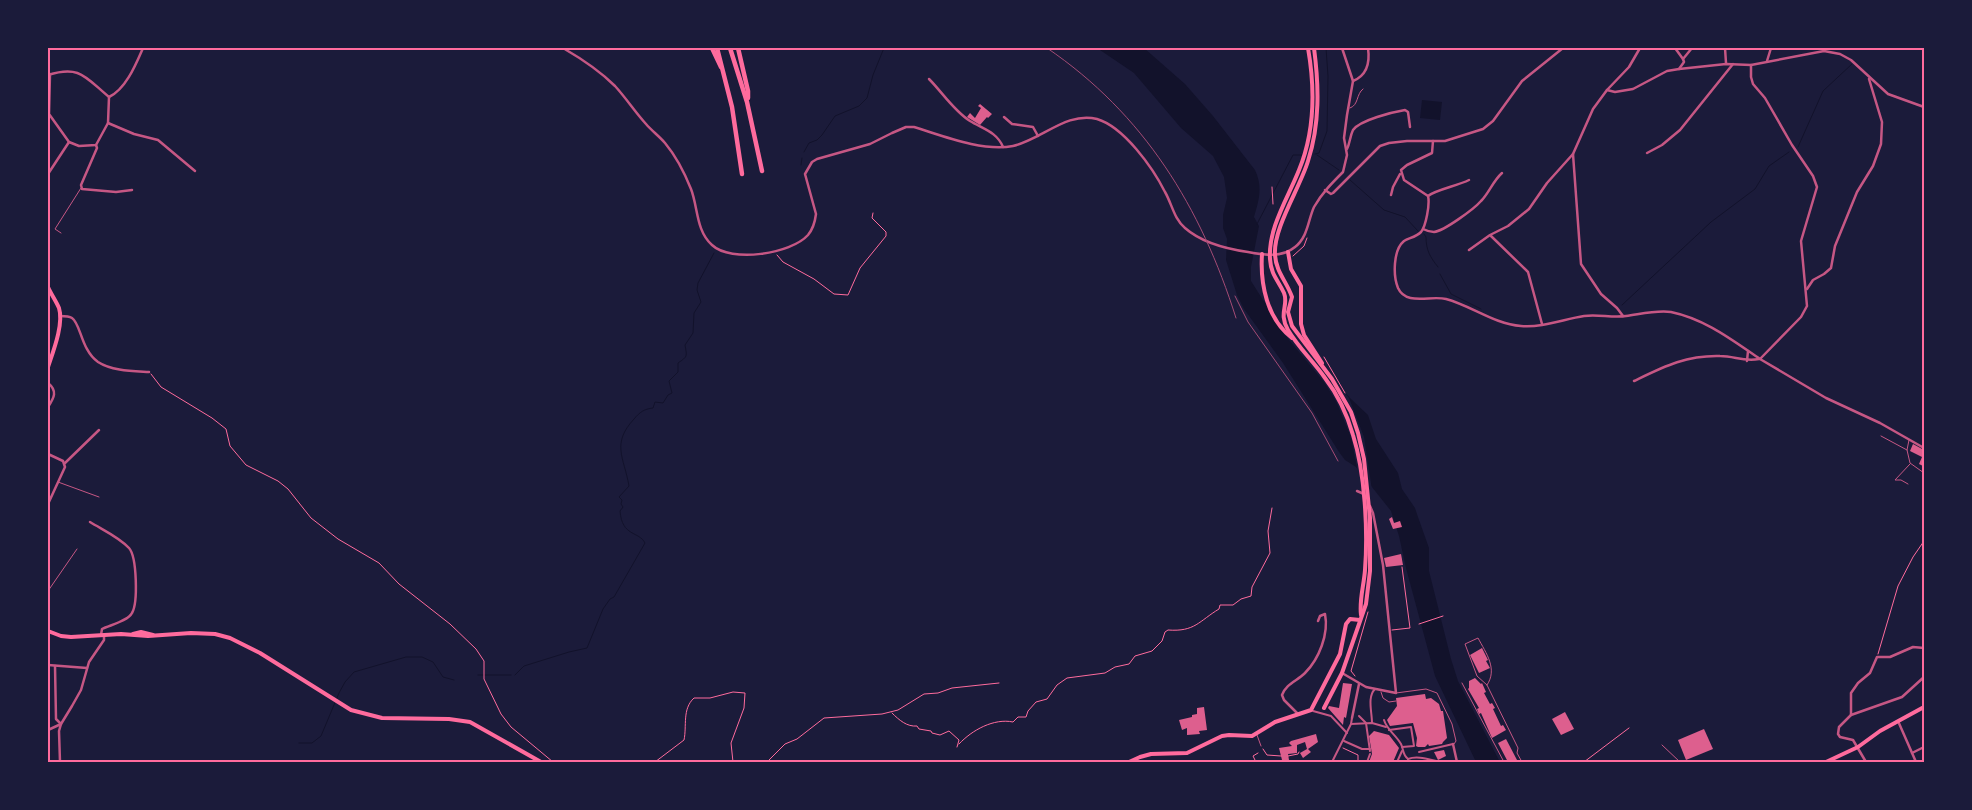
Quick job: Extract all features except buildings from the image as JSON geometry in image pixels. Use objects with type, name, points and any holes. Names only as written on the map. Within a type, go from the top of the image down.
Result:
[{"type":"highway","points":[[712,48],[724,73]]},
{"type":"highway","points":[[717,48],[737,132],[742,174]]},
{"type":"highway","points":[[730,48],[747,102],[762,171]]},
{"type":"highway","points":[[738,48],[748,91],[747,102]]},
{"type":"main road","points":[[1308,48],[1313,92],[1310,133],[1303,160],[1276,223],[1269,252],[1272,274],[1283,291],[1285,301],[1283,315],[1287,328],[1336,394],[1348,418],[1354,436],[1365,517],[1365,570],[1361,617]]},
{"type":"main road","points":[[1314,48],[1318,102],[1315,134],[1306,167],[1281,225],[1275,253],[1279,274],[1292,300],[1288,316],[1292,326],[1324,367],[1351,412],[1358,433],[1364,459],[1369,509],[1370,570],[1366,604],[1342,673],[1324,708]]},
{"type":"main road","points":[[1287,252],[1289,264],[1301,286],[1301,312],[1304,335],[1312,352]]},
{"type":"main road","points":[[1262,254],[1262,283],[1266,298],[1276,319],[1290,337],[1295,340]]},
{"type":"main road","points":[[48,287],[59,307],[60,316],[54,351],[48,366]]},
{"type":"main road","points":[[1283,291],[1301,299],[1290,305]]},
{"type":"main road","points":[[1285,301],[1290,294]]},
{"type":"main road","points":[[1129,762],[1151,754],[1188,753],[1222,736],[1248,737],[1257,734],[1275,722],[1311,710],[1340,654],[1347,621],[1361,617]]},
{"type":"main road","points":[[48,631],[61,636],[71,637],[141,632],[156,635],[201,633],[230,638],[260,653],[351,710],[382,718],[449,719],[470,722],[541,762]]},
{"type":"main road","points":[[1826,762],[1858,747],[1880,731],[1924,707]]},
{"type":"street","points":[[109,97],[119,90],[144,48]]},
{"type":"street","points":[[563,48],[593,67],[614,86],[645,123],[665,143],[691,190],[700,224],[706,237],[712,246],[735,254],[774,252],[803,240],[812,229],[816,220],[816,208],[805,174],[812,162],[817,159],[870,144],[906,127],[914,127],[989,148],[1021,144],[1064,123],[1078,119],[1095,119],[1114,126],[1128,139],[1152,171],[1166,194],[1177,218],[1188,230],[1205,240],[1222,246],[1262,254],[1287,252],[1301,242],[1314,208],[1326,190],[1343,172],[1346,150],[1353,130],[1358,126],[1391,113],[1405,110],[1408,112],[1410,127]]},
{"type":"street","points":[[1342,48],[1353,81],[1344,138],[1346,150]]},
{"type":"street","points":[[1353,81],[1361,77],[1368,67],[1370,58],[1368,48]]},
{"type":"street","points":[[1326,190],[1331,194],[1334,193],[1380,146],[1407,141],[1445,141],[1483,129],[1489,125],[1522,81],[1563,48]]},
{"type":"street","points":[[1469,250],[1490,235],[1508,226],[1529,209],[1547,183],[1573,154],[1593,109],[1607,90],[1629,67],[1640,48]]},
{"type":"street","points":[[1675,48],[1683,59]]},
{"type":"street","points":[[1679,68],[1684,62],[1683,59],[1692,48]]},
{"type":"street","points":[[1725,48],[1726,64]]},
{"type":"street","points":[[1767,61],[1771,48]]},
{"type":"street","points":[[1607,90],[1615,92],[1633,89],[1667,71],[1679,68],[1726,64],[1751,65],[1824,51],[1840,54],[1888,94],[1924,107]]},
{"type":"street","points":[[1647,153],[1662,145],[1680,130],[1733,64]]},
{"type":"street","points":[[1634,381],[1671,363],[1690,357],[1728,356],[1747,361],[1760,359],[1804,313],[1807,291],[1800,249],[1816,194],[1816,183],[1765,98],[1753,84],[1751,65]]},
{"type":"street","points":[[96,144],[79,146],[69,142],[49,114],[49,75],[63,70],[77,72],[109,97]]},
{"type":"street","points":[[1807,291],[1810,284],[1831,268],[1835,246],[1857,192],[1873,166],[1881,144],[1882,122],[1868,76]]},
{"type":"street","points":[[929,79],[968,120],[993,134],[1000,140],[1003,147]]},
{"type":"street","points":[[109,97],[108,123],[96,144],[97,148],[81,187],[84,190],[98,192],[132,190]]},
{"type":"street","points":[[1004,117],[1012,124],[1033,127],[1038,136]]},
{"type":"street","points":[[108,123],[130,133],[158,140],[195,171]]},
{"type":"street","points":[[1391,195],[1402,168],[1432,153],[1433,141]]},
{"type":"street","points":[[48,174],[69,142]]},
{"type":"street","points":[[1573,154],[1581,264],[1601,294],[1623,316]]},
{"type":"street","points":[[1400,173],[1404,180],[1428,196],[1430,202],[1423,229],[1420,233],[1405,241],[1398,252],[1396,275],[1398,289],[1404,296],[1446,299],[1494,319],[1519,326],[1586,316],[1623,316],[1660,311],[1683,315],[1698,320],[1723,333],[1760,359],[1826,398],[1851,409],[1924,448]]},
{"type":"street","points":[[1423,229],[1428,232],[1436,232],[1445,228],[1480,202],[1494,181],[1502,173]]},
{"type":"street","points":[[1428,196],[1434,191],[1452,188],[1468,180]]},
{"type":"street","points":[[1490,235],[1528,272],[1542,324]]},
{"type":"street","points":[[60,316],[75,321],[86,349],[99,362],[115,368],[149,372]]},
{"type":"street","points":[[1747,361],[1748,351]]},
{"type":"street","points":[[48,383],[55,393],[48,407]]},
{"type":"street","points":[[48,504],[66,467],[65,463],[99,430]]},
{"type":"street","points":[[48,454],[65,463]]},
{"type":"street","points":[[1342,673],[1358,684],[1375,690],[1396,693],[1383,566],[1373,513],[1363,493],[1357,491]]},
{"type":"street","points":[[60,762],[59,731],[61,724],[81,690],[92,656],[104,640],[102,629],[128,618],[132,613],[135,597],[134,558],[128,547],[90,522]]},
{"type":"street","points":[[1298,714],[1284,700],[1282,694],[1288,685],[1306,672],[1320,651],[1324,639],[1325,614],[1320,616],[1318,620]]},
{"type":"street","points":[[1851,716],[1851,693],[1858,683],[1870,673],[1877,657],[1890,657],[1913,647],[1924,648]]},
{"type":"street","points":[[48,665],[88,668]]},
{"type":"street","points":[[55,666],[54,712],[56,720],[61,724]]},
{"type":"street","points":[[1866,762],[1858,747],[1850,738],[1840,737],[1838,734],[1839,727],[1851,716],[1902,697],[1924,676]]},
{"type":"street","points":[[1332,762],[1351,724],[1358,684]]},
{"type":"street","points":[[1372,723],[1370,698],[1371,693],[1375,690]]},
{"type":"street","points":[[1313,711],[1331,716],[1347,733]]},
{"type":"street","points":[[1359,716],[1366,723],[1370,751],[1368,762]]},
{"type":"street","points":[[1384,720],[1408,761],[1418,757],[1441,761]]},
{"type":"street","points":[[1898,721],[1916,762]]},
{"type":"street","points":[[1351,724],[1372,723],[1388,729],[1411,727],[1414,746],[1402,749]]},
{"type":"street","points":[[48,730],[61,724]]},
{"type":"street","points":[[1343,741],[1370,751]]},
{"type":"street","points":[[1419,752],[1453,744],[1457,762]]},
{"type":"street","points":[[1912,753],[1924,747]]},
{"type":"street","points":[[1397,762],[1402,749]]},
{"type":"lane","points":[[1348,108],[1356,104],[1360,91],[1363,89]]},
{"type":"lane","points":[[61,233],[56,230],[81,187]]},
{"type":"lane","points":[[1881,436],[1907,450]]},
{"type":"lane","points":[[1909,440],[1907,450],[1910,463],[1924,474]]},
{"type":"lane","points":[[1908,484],[1901,480],[1895,480],[1910,463]]},
{"type":"lane","points":[[58,482],[99,497]]},
{"type":"lane","points":[[48,591],[77,549]]},
{"type":"lane","points":[[1487,685],[1492,672],[1491,662],[1478,638],[1465,644],[1466,649],[1477,676],[1487,685],[1518,748],[1517,753],[1520,762]]},
{"type":"lane","points":[[1462,684],[1504,762]]},
{"type":"lane","points":[[1396,693],[1426,689],[1437,693],[1452,724],[1456,741],[1453,744]]},
{"type":"lane","points":[[1380,690],[1384,699],[1389,702],[1396,701]]},
{"type":"lane","points":[[1257,734],[1261,746]]},
{"type":"lane","points":[[1662,745],[1680,762]]},
{"type":"path","points":[[1272,187],[1273,204]]},
{"type":"path","points":[[774,252],[783,262],[814,279],[834,294],[848,295],[860,268],[886,236],[883,228],[872,218],[873,213]]},
{"type":"path","points":[[1292,260],[1294,254],[1302,247]]},
{"type":"path","points":[[1324,358],[1332,371]]},
{"type":"path","points":[[149,372],[161,387],[212,418],[226,429],[230,446],[246,465],[278,481],[288,489],[311,518],[338,539],[379,562],[399,584],[450,624],[476,649],[484,661],[484,679],[501,714],[511,727],[553,762]]},
{"type":"path","points":[[957,747],[972,733],[987,725],[1008,721],[1013,722],[1018,717],[1026,717],[1028,711],[1036,702],[1047,699],[1056,685],[1067,678],[1105,673],[1114,667],[1129,664],[1135,656],[1152,651],[1162,641],[1165,632],[1168,630],[1192,629],[1205,617],[1219,609],[1220,605],[1233,606],[1241,599],[1251,596],[1252,587],[1270,553],[1268,531],[1272,508]]},
{"type":"path","points":[[1877,657],[1898,586],[1913,557],[1924,541]]},
{"type":"path","points":[[1390,630],[1410,628],[1402,567]]},
{"type":"path","points":[[1355,681],[1356,677],[1351,671],[1368,610]]},
{"type":"path","points":[[1419,624],[1443,616]]},
{"type":"path","points":[[767,762],[785,744],[797,739],[824,718],[882,714],[892,712],[924,694],[938,693],[952,688],[1000,683]]},
{"type":"path","points":[[654,762],[684,740],[684,721],[690,702],[694,698],[710,698],[738,692],[745,693],[744,708],[731,743],[733,762]]},
{"type":"path","points":[[892,712],[900,721],[917,726],[919,729],[940,735],[949,731],[959,740],[959,744]]},
{"type":"path","points":[[1584,762],[1629,728]]},
{"type":"path","points":[[1261,746],[1267,755],[1281,756]]},
{"type":"path","points":[[1340,748],[1358,756],[1358,762]]},
{"type":"path","points":[[1288,756],[1298,754],[1299,752]]},
{"type":"path","points":[[1256,762],[1253,756],[1258,753]]},
{"type":"shaded area","points":[[1097,48],[1144,48],[1185,84],[1213,116],[1255,170],[1260,188],[1254,217],[1259,226],[1251,267],[1251,281],[1263,300],[1350,398],[1368,415],[1376,439],[1398,473],[1402,489],[1415,508],[1429,548],[1429,571],[1458,681],[1500,762],[1476,762],[1435,676],[1391,511],[1356,467],[1345,460],[1339,452],[1283,363],[1244,309],[1237,295],[1226,260],[1227,239],[1223,228],[1223,215],[1227,198],[1224,177],[1213,156],[1181,128],[1134,73]]},
{"type":"shaded area","points":[[1422,100],[1442,102],[1440,120],[1420,118]]},
{"type":"pier","points":[[1262,293],[1280,319],[1282,318],[1330,372],[1349,398],[1364,437],[1372,490],[1358,473],[1351,437],[1336,401],[1324,382],[1280,329],[1267,307]]},
{"type":"waterway","points":[[804,152],[809,143],[817,140],[822,135],[835,116],[859,106],[867,98],[873,75],[884,48]]},
{"type":"waterway","points":[[1315,154],[1319,153],[1327,131],[1328,76],[1326,48]]},
{"type":"waterway","points":[[1798,147],[1823,91],[1852,64]]},
{"type":"waterway","points":[[1622,305],[1711,222],[1755,189],[1769,166],[1789,152]]},
{"type":"waterway","points":[[1257,224],[1293,155],[1302,155]]},
{"type":"waterway","points":[[1317,155],[1339,170]]},
{"type":"waterway","points":[[801,165],[802,158]]},
{"type":"waterway","points":[[1350,180],[1384,210],[1405,217],[1418,231]]},
{"type":"waterway","points":[[1424,234],[1429,253],[1438,267]]},
{"type":"waterway","points":[[515,675],[524,666],[587,648],[603,609],[610,599],[614,597],[645,543],[627,529],[621,519],[620,511],[623,507],[621,504],[622,500],[619,497],[629,486],[622,459],[621,444],[627,428],[638,414],[653,408],[655,402],[663,403],[668,395],[672,393],[669,381],[678,372],[678,363],[686,356],[685,345],[693,333],[694,313],[701,302],[697,290],[698,283],[714,253]]},
{"type":"waterway","points":[[1440,274],[1451,294],[1481,309]]},
{"type":"waterway","points":[[299,743],[312,743],[321,736],[339,693],[345,682],[354,672],[406,657],[422,657],[433,662],[443,677],[454,680]]},
{"type":"waterway","points":[[478,675],[511,675]]},
{"type":"railway","points":[[1047,48],[1082,74],[1113,102],[1165,166],[1205,238],[1222,277],[1236,318]]},
{"type":"railway","points":[[1235,296],[1248,322],[1312,413],[1338,461]]}]
